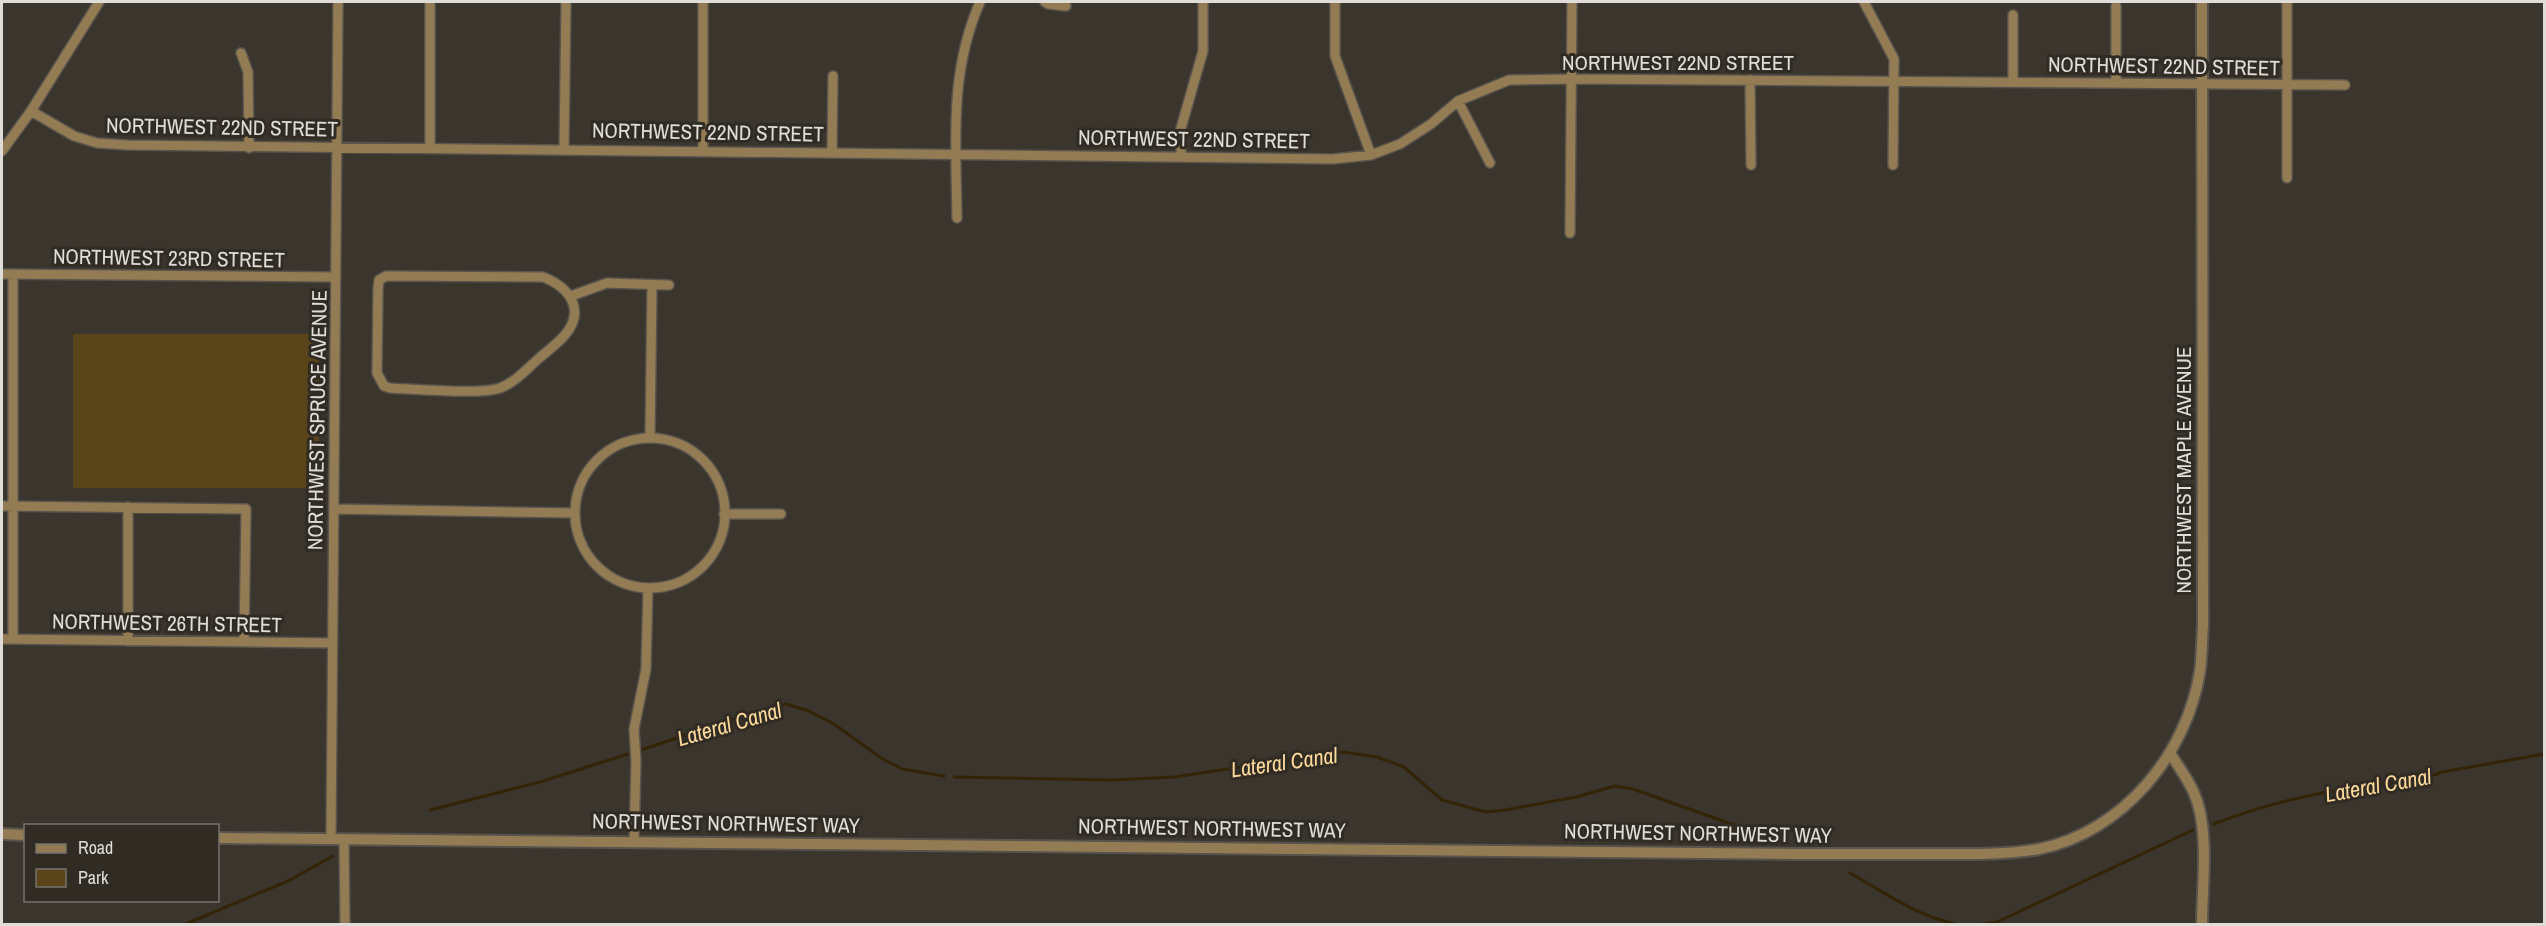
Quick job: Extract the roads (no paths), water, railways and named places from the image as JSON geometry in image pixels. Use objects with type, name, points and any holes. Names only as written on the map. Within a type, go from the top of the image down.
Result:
[{"type":"street","points":[[2,151],[31,111],[99,2]]},
{"type":"street","name":"NORTHWEST SPRUCE AVENUE","points":[[331,838],[339,2]]},
{"type":"street","points":[[430,2],[430,147]]},
{"type":"street","points":[[564,148],[566,2]]},
{"type":"street","points":[[703,2],[703,150]]},
{"type":"street","points":[[957,218],[956,87],[962,51],[981,2]]},
{"type":"street","points":[[1045,2],[1066,6]]},
{"type":"street","points":[[1180,156],[1181,128],[1203,51],[1203,2]]},
{"type":"street","points":[[1335,2],[1335,56],[1371,155]]},
{"type":"street","points":[[1570,233],[1572,2]]},
{"type":"street","points":[[1864,2],[1894,59],[1893,165]]},
{"type":"street","name":"NORTHWEST MAPLE AVENUE","points":[[2170,753],[2188,712],[2200,672],[2204,625],[2202,2]]},
{"type":"street","points":[[2287,2],[2287,178]]},
{"type":"street","points":[[2116,6],[2116,82]]},
{"type":"street","points":[[2013,15],[2013,82]]},
{"type":"street","points":[[241,53],[248,72],[249,148]]},
{"type":"street","points":[[832,151],[833,76]]},
{"type":"street","name":"NORTHWEST 22ND STREET","points":[[31,111],[74,136],[97,143],[249,148],[564,148],[1333,159],[1371,155],[1400,144],[1431,124],[1458,101],[1509,81],[1572,79],[2345,85]]},
{"type":"street","points":[[1750,80],[1751,165]]},
{"type":"street","points":[[1458,101],[1490,163]]},
{"type":"street","name":"NORTHWEST 23RD STREET","points":[[2,274],[336,277]]},
{"type":"street","points":[[13,639],[14,274]]},
{"type":"street","points":[[386,276],[543,277],[558,283],[571,296],[574,309],[572,325],[565,335],[513,381],[500,388],[482,390],[390,388],[384,386],[379,380],[377,374],[378,290],[379,280],[386,276]]},
{"type":"street","points":[[571,296],[607,283],[669,285]]},
{"type":"street","points":[[650,438],[652,285]]},
{"type":"street","points":[[650,438],[678,443],[698,455],[713,472],[723,496],[725,523],[717,548],[701,569],[679,583],[648,588],[628,586],[604,574],[587,555],[576,531],[575,513],[574,505],[580,482],[593,463],[611,448],[632,439],[650,438]]},
{"type":"street","points":[[2,506],[246,509],[244,642]]},
{"type":"street","points":[[128,507],[128,640]]},
{"type":"street","points":[[334,509],[575,513]]},
{"type":"street","points":[[724,514],[781,514]]},
{"type":"street","points":[[634,842],[634,729],[646,669],[648,588]]},
{"type":"street","name":"NORTHWEST 26TH STREET","points":[[2,639],[332,643]]},
{"type":"street","points":[[2170,753],[2194,793],[2200,814],[2202,924]]},
{"type":"street","name":"NORTHWEST NORTHWEST WAY","points":[[219,838],[1798,854],[2007,854],[2042,848],[2074,837],[2102,823],[2129,803],[2149,783],[2170,753]]},
{"type":"street","points":[[2,834],[24,835]]},
{"type":"street","points":[[344,839],[345,924]]},
{"type":"waterway","name":"Lateral Canal","points":[[641,750],[786,704],[809,711],[834,724],[881,758],[902,769],[944,776]]},
{"type":"waterway","name":"Lateral Canal","points":[[954,777],[1112,780],[1174,777],[1343,752],[1377,757],[1404,767],[1442,800],[1486,812],[1576,797],[1615,786],[1633,789],[1768,837]]},
{"type":"waterway","name":"Lateral Canal","points":[[430,810],[540,782],[628,754]]},
{"type":"waterway","name":"Lateral Canal","points":[[2214,824],[2302,797],[2393,783],[2544,754]]},
{"type":"waterway","name":"Lateral Canal","points":[[1983,924],[1997,922],[2193,830]]},
{"type":"waterway","points":[[186,924],[290,880],[333,856]]},
{"type":"waterway","name":"Lateral Canal","points":[[1850,873],[1915,910],[1956,924]]}]
